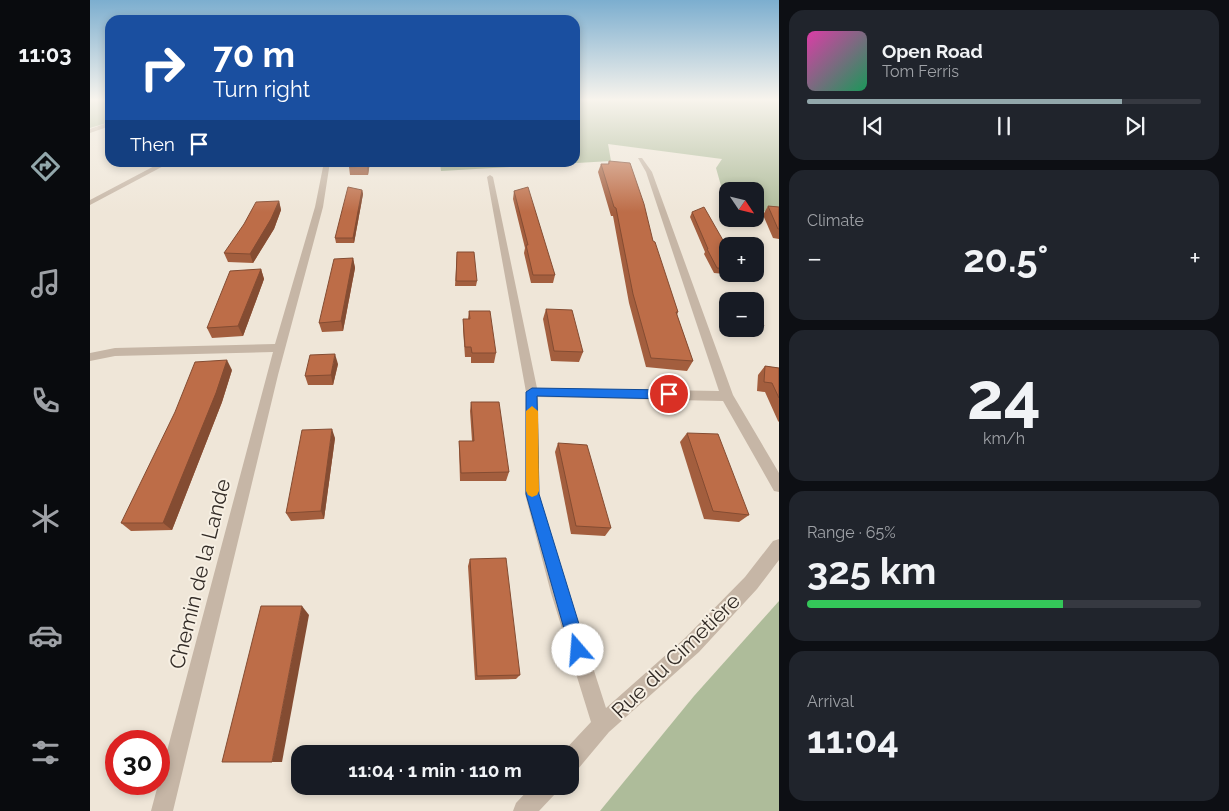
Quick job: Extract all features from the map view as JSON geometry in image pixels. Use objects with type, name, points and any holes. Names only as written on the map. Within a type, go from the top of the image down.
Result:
[{"type":"street","points":[[640,159],[650,172],[727,396],[779,486]]},
{"type":"street","points":[[90,204],[159,167]]},
{"type":"street","name":"Chemin de la Lande","points":[[162,811],[279,348],[319,207],[326,167]]},
{"type":"street","points":[[490,177],[532,392],[532,494],[560,593],[602,726]]},
{"type":"street","points":[[90,357],[115,352],[279,348]]},
{"type":"street","points":[[532,392],[727,396]]},
{"type":"street","name":"Rue du Cimetière","points":[[579,751],[602,726],[692,645],[752,583],[779,547]]},
{"type":"street","points":[[524,811],[539,795]]},
{"type":"green space","points":[[580,137],[779,137],[779,213],[764,211],[764,182],[720,182],[716,168],[722,159],[608,144],[611,161],[580,163]]},
{"type":"green space","points":[[440,167],[509,167],[441,171]]},
{"type":"green space","points":[[779,601],[779,811],[600,811],[694,696]]},
{"type":"building","points":[[609,161],[630,163],[644,204],[653,241],[655,242],[693,361],[651,358],[633,294],[616,208],[614,207],[601,164],[609,164]]},
{"type":"building","points":[[348,187],[362,190],[353,238],[335,238]]},
{"type":"building","points":[[528,187],[555,275],[533,275],[526,245],[528,245],[514,191]]},
{"type":"building","points":[[279,201],[271,219],[250,254],[224,253],[244,224],[256,202]]},
{"type":"building","points":[[768,206],[779,207],[779,229],[778,229]]},
{"type":"building","points":[[704,207],[721,237],[719,237],[719,268],[717,268],[707,249],[692,212]]},
{"type":"building","points":[[457,252],[474,252],[477,281],[456,281]]},
{"type":"building","points":[[353,258],[341,321],[319,323],[334,259]]},
{"type":"building","points":[[261,269],[238,326],[207,328],[230,271]]},
{"type":"building","points":[[546,309],[572,310],[583,352],[554,351]]},
{"type":"building","points":[[469,311],[490,311],[496,353],[472,353],[471,347],[465,347],[463,319],[470,319]]},
{"type":"building","points":[[335,354],[331,375],[305,376],[310,355]]},
{"type":"building","points":[[227,360],[216,393],[163,523],[121,523],[175,412],[195,362]]},
{"type":"building","points":[[765,366],[779,368],[779,398],[772,383],[764,382]]},
{"type":"building","points":[[471,402],[499,402],[509,472],[461,473],[459,441],[474,441]]},
{"type":"building","points":[[332,429],[321,511],[286,513],[302,430]]},
{"type":"building","points":[[687,433],[718,434],[749,515],[713,511]]},
{"type":"building","points":[[558,443],[587,445],[611,528],[576,526]]},
{"type":"building","points":[[506,558],[520,675],[477,676],[470,559]]},
{"type":"building","points":[[261,606],[302,606],[272,762],[222,762]]},
{"type":"slow traffic","points":[[532,411],[532,491]]},
{"type":"route","points":[[578,650],[532,494],[532,392],[669,394]]}]
